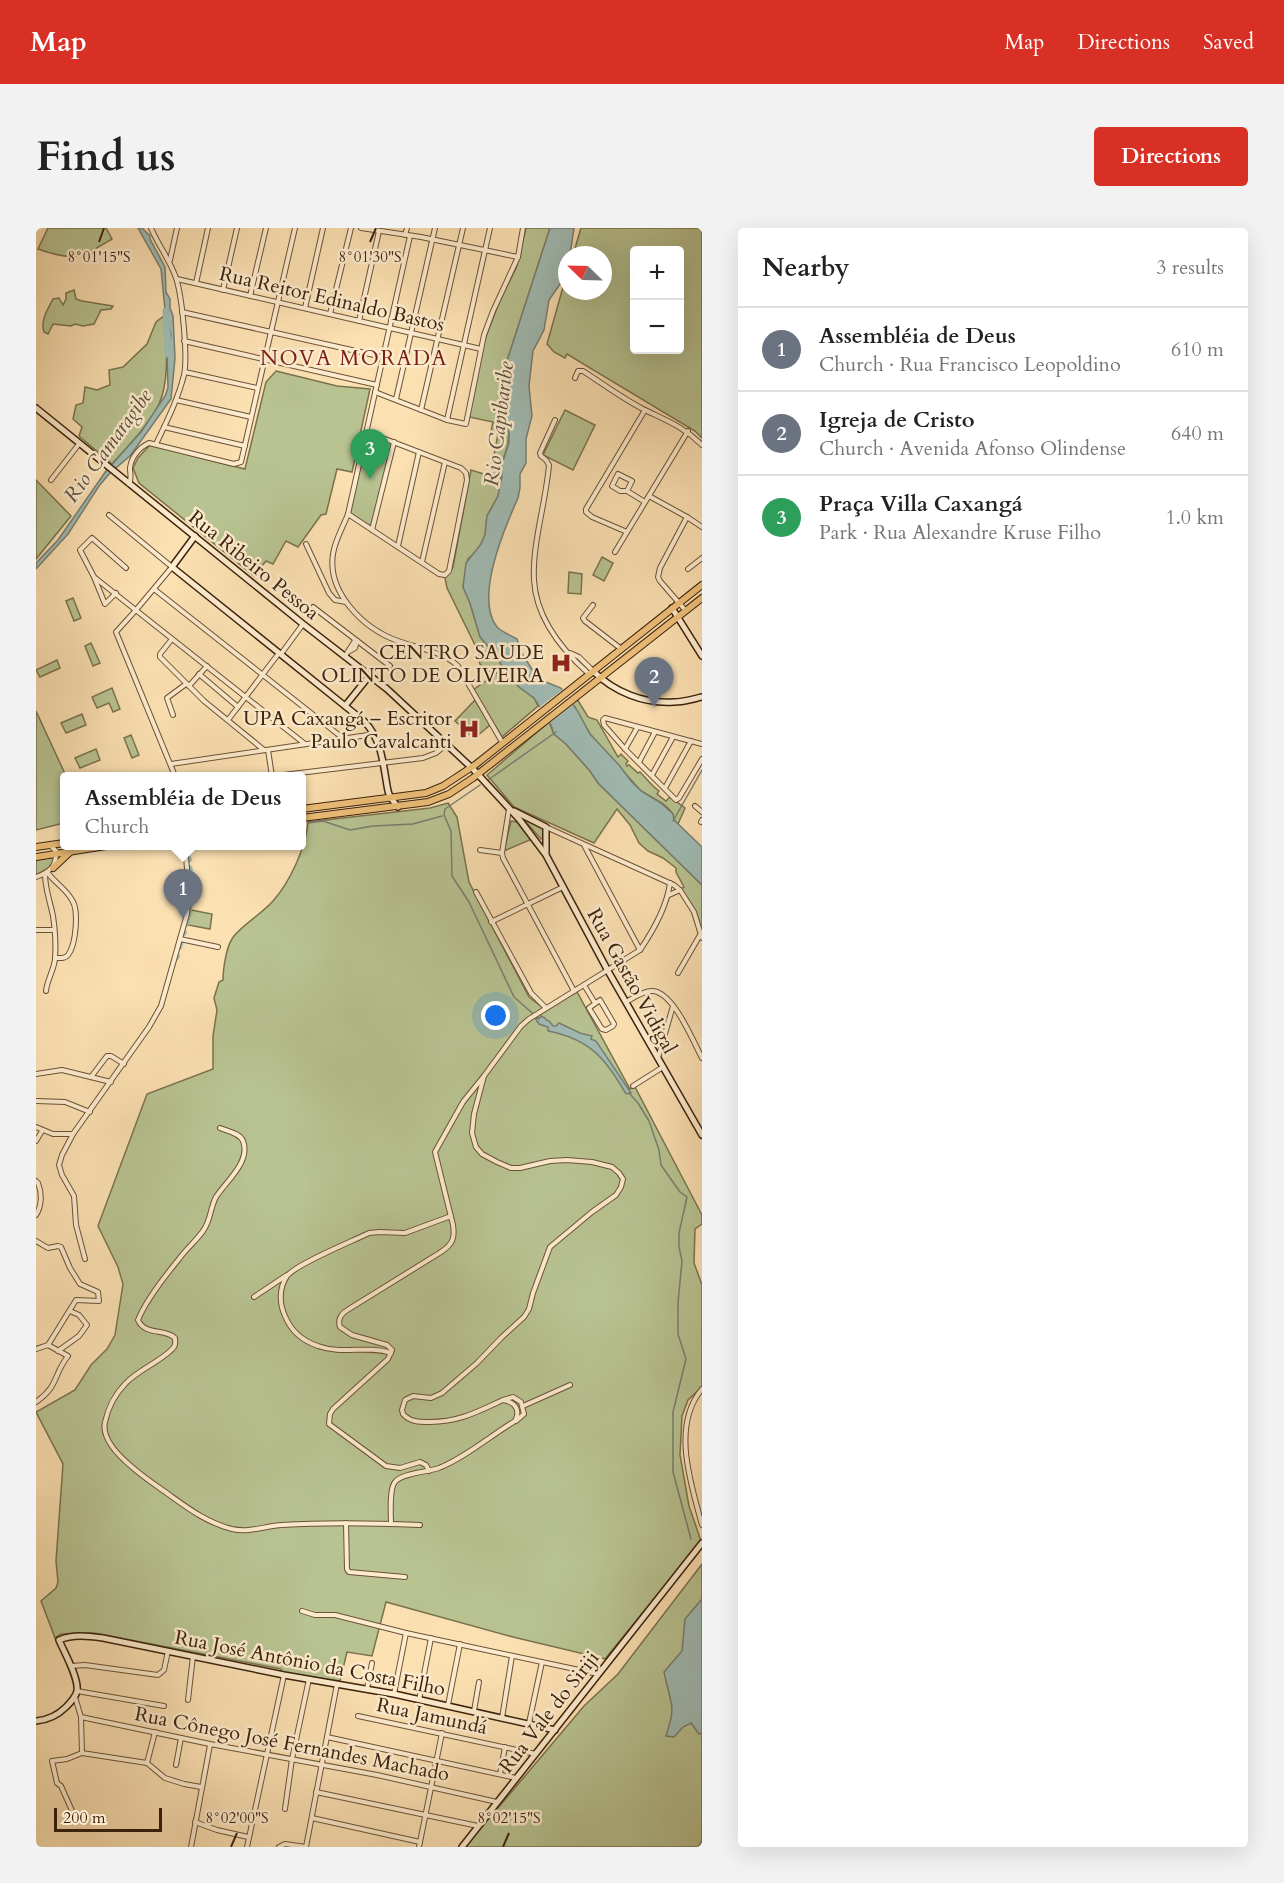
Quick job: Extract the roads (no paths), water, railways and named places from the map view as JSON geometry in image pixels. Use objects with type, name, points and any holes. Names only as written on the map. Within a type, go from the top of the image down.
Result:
[{"type":"main road","points":[[306,808],[426,793],[443,786],[472,767],[702,585]]},
{"type":"main road","points":[[306,818],[415,805],[440,798],[455,790],[512,748],[702,598]]},
{"type":"main road","points":[[36,847],[60,844]]},
{"type":"main road","points":[[36,857],[77,850]]},
{"type":"main road","points":[[48,871],[70,851]]},
{"type":"street","points":[[151,228],[170,261],[177,279],[184,341],[184,372],[176,400],[156,444]]},
{"type":"street","points":[[170,261],[177,228]]},
{"type":"street","points":[[196,284],[208,228]]},
{"type":"street","points":[[223,290],[237,228]]},
{"type":"street","points":[[250,296],[266,228]]},
{"type":"street","points":[[127,482],[131,479],[131,464],[135,456],[146,444],[156,444],[234,464],[239,463],[295,228]]},
{"type":"street","points":[[304,308],[323,228]]},
{"type":"street","points":[[330,314],[351,228]]},
{"type":"street","points":[[361,228],[518,257]]},
{"type":"street","points":[[407,228],[408,235],[367,432],[348,514],[335,545],[333,563],[336,583],[347,602],[381,634],[455,663],[461,669],[504,741]]},
{"type":"street","points":[[396,399],[435,228]]},
{"type":"street","points":[[421,410],[463,228]]},
{"type":"street","points":[[447,420],[490,228]]},
{"type":"street","points":[[375,392],[447,420],[466,424],[481,349],[493,311],[518,257],[523,228]]},
{"type":"street","points":[[359,321],[379,231]]},
{"type":"street","name":"Rua Reitor Edinaldo Bastos","points":[[177,279],[481,349]]},
{"type":"street","points":[[182,312],[383,357]]},
{"type":"street","points":[[184,341],[377,386]]},
{"type":"street","points":[[575,378],[578,371],[583,371],[645,410],[658,414],[688,431],[702,445]]},
{"type":"street","points":[[184,372],[257,388]]},
{"type":"street","points":[[176,400],[251,417]]},
{"type":"street","name":"Rua Ribeiro Pessoa","points":[[36,408],[303,624],[347,654],[472,767]]},
{"type":"street","points":[[627,532],[592,517],[586,512],[587,505],[645,410]]},
{"type":"street","points":[[555,420],[540,453],[549,465],[534,566],[535,590],[550,630],[569,653],[579,657],[589,674],[600,678],[619,691],[649,700],[672,702],[702,697]]},
{"type":"street","points":[[164,427],[244,446]]},
{"type":"street","points":[[615,552],[688,431]]},
{"type":"street","points":[[348,514],[439,574],[445,575],[450,567],[467,480],[466,473],[461,468],[367,432]]},
{"type":"street","points":[[372,530],[394,442]]},
{"type":"street","points":[[51,480],[79,444]]},
{"type":"street","points":[[398,546],[419,452]]},
{"type":"street","points":[[422,562],[445,462]]},
{"type":"street","points":[[627,491],[632,481],[618,474],[612,486],[620,491],[627,491],[645,502]]},
{"type":"street","points":[[649,496],[702,527]]},
{"type":"street","points":[[109,515],[365,722],[375,734],[384,763],[390,798],[398,807]]},
{"type":"street","points":[[686,611],[657,577],[687,517]]},
{"type":"street","points":[[173,772],[116,632],[154,589],[195,536]]},
{"type":"street","points":[[116,593],[105,604],[80,550],[92,538],[126,568]]},
{"type":"street","points":[[306,544],[329,593],[335,600],[347,602]]},
{"type":"street","points":[[688,569],[702,558]]},
{"type":"street","points":[[94,577],[305,744]]},
{"type":"street","points":[[154,589],[344,739]]},
{"type":"street","points":[[593,605],[583,618],[620,648]]},
{"type":"street","points":[[313,607],[390,666]]},
{"type":"street","points":[[672,608],[702,656]]},
{"type":"street","points":[[228,720],[303,624]]},
{"type":"street","points":[[172,639],[159,656],[187,685],[267,750],[273,772]]},
{"type":"street","points":[[347,654],[357,641]]},
{"type":"street","points":[[173,715],[167,698],[187,685],[207,666]]},
{"type":"street","points":[[199,674],[238,707]]},
{"type":"street","points":[[345,706],[370,675]]},
{"type":"street","points":[[702,744],[603,718],[603,725],[677,800],[702,759]]},
{"type":"street","points":[[626,749],[637,728]]},
{"type":"street","points":[[639,762],[655,732]]},
{"type":"street","points":[[171,764],[375,734]]},
{"type":"street","points":[[652,775],[673,737]]},
{"type":"street","points":[[665,788],[691,741]]},
{"type":"street","points":[[306,773],[430,756],[447,744]]},
{"type":"street","name":"Rua Gastão Vidigal","points":[[472,767],[546,855],[608,971],[702,1135]]},
{"type":"street","points":[[695,806],[702,812]]},
{"type":"street","points":[[574,991],[502,853],[509,809],[674,885],[680,890],[694,912],[701,937],[678,974]]},
{"type":"street","points":[[546,827],[546,855]]},
{"type":"street","points":[[536,841],[546,839]]},
{"type":"street","points":[[584,844],[640,950]]},
{"type":"street","points":[[36,877],[48,871],[56,862],[57,854],[50,845]]},
{"type":"street","points":[[86,1259],[76,1225],[74,1196],[59,1165],[73,1134],[158,1013],[187,914],[189,891],[185,850]]},
{"type":"street","points":[[480,850],[502,853]]},
{"type":"street","points":[[46,991],[54,969],[55,958],[53,915],[46,891],[48,871]]},
{"type":"street","points":[[48,871],[72,899],[75,910],[75,936],[69,954],[55,958]]},
{"type":"street","points":[[429,1471],[426,1465],[420,1462],[400,1468],[386,1466],[329,1424],[333,1409],[388,1359],[391,1353],[391,1348],[387,1345],[360,1338],[342,1330],[338,1323],[339,1320],[349,1309],[447,1249],[454,1238],[451,1216],[435,1152],[463,1102],[521,1026],[529,1019],[640,950],[669,895],[670,884]]},
{"type":"street","points":[[491,922],[562,887]]},
{"type":"street","points":[[669,895],[680,890]]},
{"type":"street","points":[[476,892],[531,993],[545,1009]]},
{"type":"street","points":[[36,930],[54,930]]},
{"type":"street","points":[[180,939],[218,947]]},
{"type":"street","points":[[584,985],[595,1003]]},
{"type":"street","points":[[626,1002],[653,991],[663,994],[673,1006],[702,1058]]},
{"type":"street","points":[[602,1001],[614,1023],[613,1026],[606,1030],[602,1029],[589,1009],[595,1003],[602,1001]]},
{"type":"street","points":[[658,1059],[673,1006]]},
{"type":"street","points":[[91,1077],[107,1056],[124,1064]]},
{"type":"street","points":[[633,1086],[663,1067]]},
{"type":"street","points":[[36,1074],[62,1070],[111,1082]]},
{"type":"street","points":[[391,1524],[392,1492],[395,1481],[448,1464],[523,1415],[523,1406],[513,1397],[449,1421],[414,1421],[405,1417],[402,1410],[405,1400],[413,1396],[431,1398],[442,1393],[477,1363],[526,1315],[550,1247],[616,1195],[623,1179],[612,1167],[592,1162],[550,1161],[511,1168],[482,1154],[476,1147],[472,1133],[474,1114],[484,1076]]},
{"type":"street","points":[[36,1101],[65,1102],[90,1112]]},
{"type":"street","points":[[36,1127],[53,1134],[73,1134]]},
{"type":"street","points":[[220,1128],[240,1137],[244,1143],[245,1154],[229,1181],[216,1197],[210,1220],[203,1232],[179,1258],[143,1308],[138,1320],[140,1325],[146,1329],[172,1335],[175,1338],[175,1344],[167,1353],[134,1375],[120,1389],[105,1422],[106,1437],[118,1454],[140,1474],[198,1516],[223,1526],[246,1531],[280,1525],[346,1523],[420,1525]]},
{"type":"street","points":[[36,1141],[42,1131]]},
{"type":"street","points":[[36,1181],[40,1188],[40,1208],[36,1215]]},
{"type":"street","points":[[254,1298],[305,1264],[369,1233],[405,1233],[451,1216]]},
{"type":"street","points":[[36,1241],[48,1248],[61,1247],[80,1284],[98,1292],[99,1300],[76,1300],[48,1345],[36,1349]]},
{"type":"street","points":[[288,1275],[281,1294],[282,1310],[290,1326],[302,1338],[320,1347],[353,1351],[375,1349],[391,1353]]},
{"type":"street","points":[[58,1351],[79,1336],[87,1325],[79,1315],[70,1311]]},
{"type":"street","points":[[36,1402],[50,1391],[68,1356],[48,1345]]},
{"type":"street","points":[[523,1406],[570,1385]]},
{"type":"street","points":[[702,1389],[691,1405],[686,1420],[685,1434],[691,1478],[702,1525]]},
{"type":"street","points":[[503,1400],[511,1401],[515,1405],[518,1415],[515,1421]]},
{"type":"street","points":[[346,1523],[347,1569],[349,1572],[405,1577]]},
{"type":"street","name":"Rua Vale do Siriji","points":[[462,1847],[702,1543]]},
{"type":"street","points":[[302,1611],[315,1615],[335,1615],[406,1633],[598,1674]]},
{"type":"street","points":[[394,1694],[406,1633]]},
{"type":"street","name":"Rua José Antônio da Costa Filho","points":[[70,1666],[59,1640],[73,1636],[92,1636],[284,1675],[394,1694],[555,1730]]},
{"type":"street","points":[[419,1700],[431,1638]]},
{"type":"street","points":[[448,1705],[460,1644]]},
{"type":"street","points":[[82,1753],[81,1717],[74,1676],[70,1666],[85,1665],[156,1675],[161,1674],[164,1670],[168,1651]]},
{"type":"street","points":[[188,1700],[193,1656]]},
{"type":"street","points":[[502,1718],[512,1656]]},
{"type":"street","points":[[529,1723],[542,1662]]},
{"type":"street","points":[[367,1689],[372,1663]]},
{"type":"street","points":[[247,1847],[284,1675]]},
{"type":"street","points":[[285,1809],[292,1759],[309,1679]]},
{"type":"street","points":[[474,1711],[479,1682]]},
{"type":"street","points":[[280,1846],[285,1844],[306,1847],[337,1684]]},
{"type":"street","points":[[76,1693],[164,1706]]},
{"type":"street","points":[[36,1721],[58,1714],[76,1693]]},
{"type":"street","name":"Rua Jamundá","points":[[358,1716],[536,1754]]},
{"type":"street","name":"Rua Cônego José Fernandes Machado","points":[[81,1717],[431,1786],[497,1802]]},
{"type":"street","points":[[147,1762],[155,1732]]},
{"type":"street","points":[[312,1818],[420,1844],[442,1733]]},
{"type":"street","points":[[327,1737],[516,1778]]},
{"type":"street","points":[[176,1765],[181,1738]]},
{"type":"street","points":[[191,1847],[210,1744]]},
{"type":"street","points":[[500,1774],[505,1747]]},
{"type":"street","points":[[74,1813],[61,1786],[57,1783],[52,1761],[67,1759],[82,1753],[147,1762],[165,1778],[201,1787]]},
{"type":"street","points":[[316,1792],[478,1826]]},
{"type":"street","points":[[195,1822],[248,1837]]},
{"type":"water","name":"Rio Camaragibe","points":[[138,228],[142,228],[150,236],[165,267],[166,292],[170,299],[173,316],[175,358],[171,399],[130,456],[99,486],[68,534],[36,569],[36,563],[58,540],[106,471],[141,432],[168,388],[167,352],[171,335],[168,320],[166,320],[161,269]]},
{"type":"water","name":"Rio Capibaribe","points":[[550,228],[574,228],[571,246],[558,246],[558,287],[549,300],[544,330],[533,351],[529,386],[532,416],[526,439],[526,463],[520,474],[518,498],[494,562],[490,581],[491,614],[497,627],[517,639],[521,652],[535,674],[541,680],[561,688],[577,710],[590,734],[631,781],[673,814],[674,820],[702,847],[702,885],[598,783],[566,744],[554,734],[534,698],[519,687],[503,669],[498,658],[480,637],[463,587],[466,563],[481,544],[485,535],[487,516],[498,496],[502,476],[501,467],[509,443],[509,432],[503,407],[506,364]]},
{"type":"water","points":[[541,1016],[553,1026],[559,1023],[592,1036],[591,1039],[596,1041],[631,1093],[626,1094],[604,1061],[595,1052],[575,1039],[548,1031],[548,1027],[539,1024],[535,1018]]},
{"type":"water","points":[[702,1599],[702,1733],[699,1734],[691,1723],[683,1727],[674,1737],[666,1736],[672,1710],[664,1672],[682,1651],[685,1619]]},
{"type":"waterway","name":"Rio Camaragibe","points":[[166,311],[168,354]]},
{"type":"waterway","points":[[488,780],[556,732]]},
{"type":"waterway","points":[[673,821],[702,770]]},
{"type":"waterway","points":[[480,785],[445,809],[444,815],[451,831],[452,876],[469,902],[514,997],[539,1019]]},
{"type":"waterway","points":[[308,823],[323,821],[350,830],[373,826],[413,824],[442,816]]},
{"type":"waterway","points":[[190,867],[191,871]]},
{"type":"waterway","points":[[192,886],[192,892]]},
{"type":"waterway","points":[[188,918],[191,904]]},
{"type":"waterway","points":[[186,925],[188,921]]},
{"type":"waterway","points":[[180,948],[182,941]]},
{"type":"waterway","points":[[629,1093],[649,1121],[659,1150],[661,1165],[680,1192],[687,1197],[679,1233],[682,1261],[678,1303],[678,1334],[686,1359],[673,1412],[673,1472],[691,1539]]},
{"type":"waterway","points":[[698,1847],[702,1840]]},
{"type":"place","name":"Praça Villa Caxangá","points":[[370,479]]},
{"type":"place","name":"CENTRO SAUDE OLINTO DE OLIVEIRA","points":[[561,663]]},
{"type":"place","name":"Igreja de Cristo","points":[[654,707]]},
{"type":"place","name":"UPA Caxangá – Escritor Paulo Cavalcanti","points":[[469,729]]},
{"type":"place","name":"Assembléia de Deus","points":[[183,919]]},
{"type":"district","name":"NOVA MORADA","points":[[354,358]]}]
